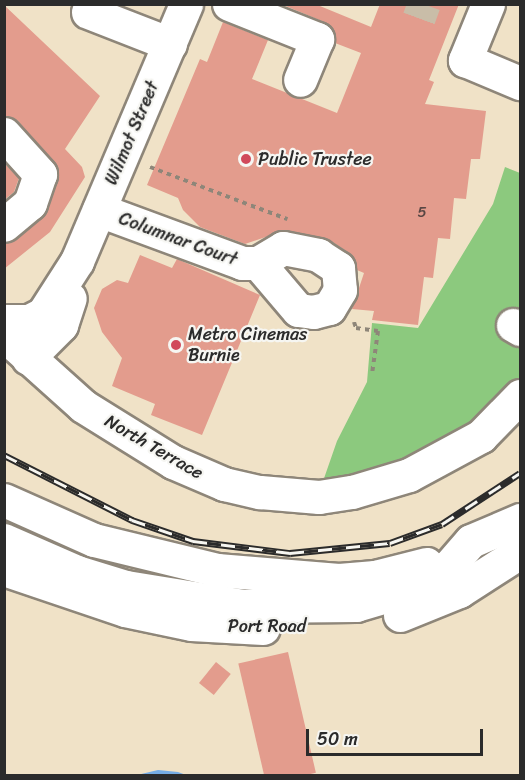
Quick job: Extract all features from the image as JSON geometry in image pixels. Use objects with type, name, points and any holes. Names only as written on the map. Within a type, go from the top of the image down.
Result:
[{"type":"street","name":"Wilmot Street","points":[[4,321],[29,321],[43,314],[77,261],[186,4]]},
{"type":"street","points":[[229,4],[317,39],[300,80]]},
{"type":"street","points":[[488,4],[465,60],[520,83]]},
{"type":"street","points":[[88,12],[170,44]]},
{"type":"street","points":[[4,134],[40,174],[30,203],[4,225]]},
{"type":"street","name":"Columnar Court","points":[[99,210],[242,263],[258,263]]},
{"type":"street","name":"Wilmot Street","points":[[28,358],[65,317],[77,261]]},
{"type":"street","name":"North Terrace","points":[[4,335],[83,406],[173,462],[224,484],[290,496],[352,492],[425,469],[481,436],[520,396]]},
{"type":"street","name":"Port Road","points":[[4,500],[94,540],[154,558],[275,577],[375,578],[427,563],[520,520]]},
{"type":"street","name":"Port Road","points":[[4,540],[77,572],[126,587],[243,606],[356,605],[387,599],[420,586],[449,566],[471,541],[520,509]]},
{"type":"street","name":"Port Road","points":[[4,569],[68,594],[191,624],[252,628],[310,627],[376,621],[413,610],[459,591],[520,552]]},
{"type":"path","points":[[150,166],[295,222]]},
{"type":"path","points":[[356,327],[378,331],[372,374]]},
{"type":"green space","points":[[505,167],[520,173],[520,380],[460,440],[401,467],[321,487],[337,441],[367,382],[372,323],[418,328],[493,204]]},
{"type":"water","points":[[158,770],[178,772],[186,775],[137,775]]},
{"type":"building","points":[[281,4],[315,4],[371,27],[380,4],[459,4],[429,80],[434,82],[425,104],[486,111],[480,159],[471,159],[466,199],[454,198],[450,239],[438,238],[433,278],[424,277],[418,325],[372,320],[374,311],[352,309],[364,273],[357,270],[349,253],[328,239],[286,230],[245,244],[200,227],[183,210],[178,198],[147,185],[200,59],[207,62],[223,22],[268,40],[252,79],[337,113],[361,53],[335,43],[332,28],[324,22]]},
{"type":"building","points":[[4,5],[100,96],[65,149],[82,167],[85,177],[50,232],[4,269],[4,243],[16,239],[43,217],[58,171],[18,121],[4,116]]},
{"type":"building","points":[[4,163],[19,178],[14,192],[4,200]]},
{"type":"building","name":"Metro Cinemas Burnie","points":[[140,255],[172,268],[177,259],[260,295],[202,435],[151,415],[155,404],[112,386],[122,358],[102,332],[94,308],[102,289],[117,280],[128,283]]},
{"type":"building","points":[[288,652],[316,773],[302,776],[264,776],[238,663]]},
{"type":"building","points":[[216,662],[231,674],[214,695],[199,683]]},
{"type":"tunnel","points":[[419,18],[424,4]]},
{"type":"railway","points":[[4,455],[132,520],[193,541],[290,553],[390,543],[442,524],[520,473]]},
{"type":"place","name":"Public Trustee","points":[[246,159]]},
{"type":"place","name":"Metro Cinemas Burnie","points":[[176,345]]}]
